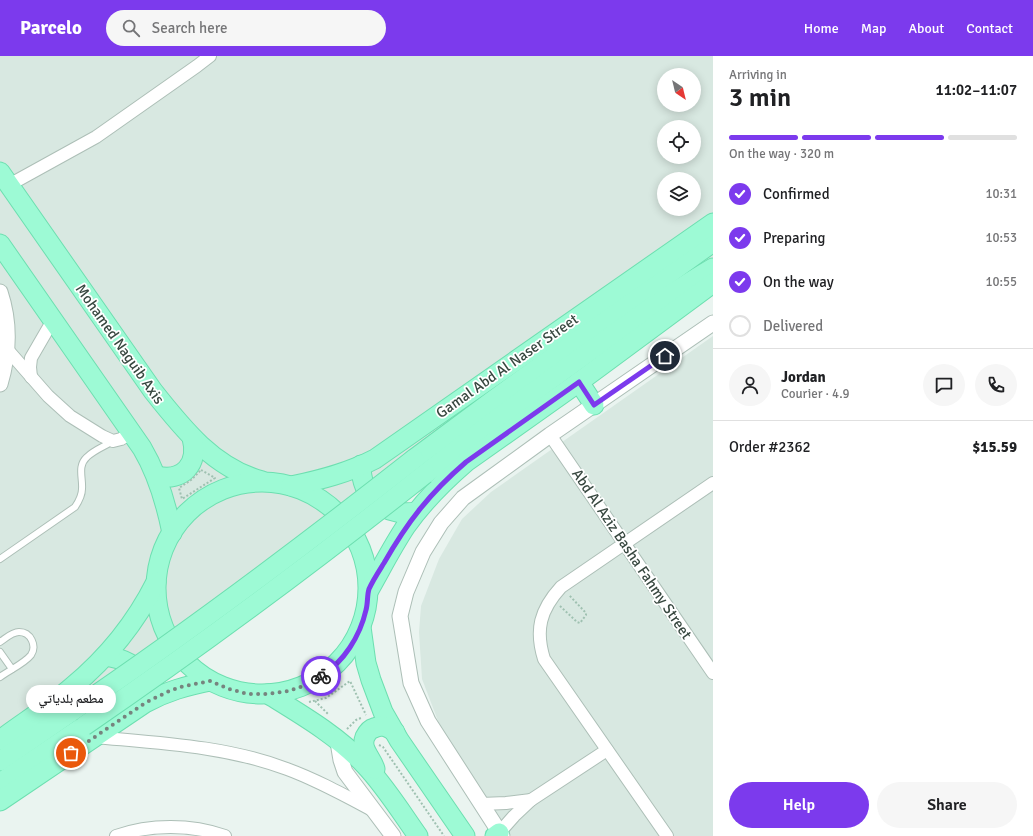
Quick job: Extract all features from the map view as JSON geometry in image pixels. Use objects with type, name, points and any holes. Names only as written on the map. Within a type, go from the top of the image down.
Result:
[{"type":"main road","name":"Mohamed Naguib Axis","points":[[4,179],[153,392],[192,438],[208,453],[229,467],[269,483]]},
{"type":"main road","name":"Gamal Abd Al Naser Street","points":[[291,486],[334,476],[362,466],[375,459],[713,223]]},
{"type":"main road","points":[[0,801],[186,655],[313,561],[492,401],[713,242]]},
{"type":"main road","points":[[0,244],[133,432],[145,453],[163,494],[172,534]]},
{"type":"main road","points":[[0,761],[237,596],[296,551],[420,466],[503,414],[663,299],[713,268]]},
{"type":"main road","points":[[369,590],[396,541],[416,512],[440,485],[466,462],[579,382],[713,283]]},
{"type":"main road","points":[[579,382],[594,405]]},
{"type":"main road","points":[[156,476],[166,478],[184,472],[194,457],[195,447],[192,438]]},
{"type":"main road","points":[[362,466],[361,473],[365,488],[374,500],[386,509],[401,513],[416,512]]},
{"type":"main road","points":[[253,483],[269,483],[291,486],[307,492],[322,501],[336,512],[348,525],[364,556],[368,573],[369,590],[366,609],[361,627],[340,661],[307,685],[288,691],[268,694],[248,694],[235,691],[210,681],[196,672],[184,660],[165,632],[160,616],[156,582],[161,557],[172,534],[182,520],[193,508],[211,496],[237,486],[253,483]]},
{"type":"main road","points":[[0,740],[72,688],[105,656],[133,621],[146,602],[156,582]]},
{"type":"main road","points":[[361,627],[364,651],[371,680],[383,712],[394,732],[465,836]]},
{"type":"main road","points":[[105,656],[122,659],[137,668],[148,682],[154,698]]},
{"type":"main road","points":[[0,783],[89,731],[154,698],[180,687],[210,681]]},
{"type":"main road","points":[[268,694],[307,718],[342,736],[375,777],[418,836]]},
{"type":"main road","points":[[375,777],[374,766],[365,750],[364,744],[366,734],[370,730],[379,726],[389,728],[394,732]]},
{"type":"street","points":[[4,179],[96,137],[210,56]]},
{"type":"street","points":[[0,292],[4,302],[8,335],[5,367],[0,384]]},
{"type":"street","points":[[31,376],[31,358],[53,320]]},
{"type":"street","points":[[607,750],[531,800],[514,816],[499,835],[428,721],[411,683],[400,616],[406,592],[423,552],[441,523],[463,498],[550,435],[713,323]]},
{"type":"street","points":[[6,348],[48,396],[70,416],[102,436],[114,441],[133,432]]},
{"type":"street","name":"Abd Al Aziz Basha Fahmy Street","points":[[550,435],[713,673]]},
{"type":"street","points":[[667,836],[544,659],[540,647],[540,621],[551,598],[561,587],[713,482]]},
{"type":"street","points":[[89,731],[244,756],[286,768],[316,780],[376,812]]},
{"type":"street","points":[[342,736],[341,760],[345,772],[393,836]]},
{"type":"street","points":[[481,804],[531,800]]},
{"type":"street","points":[[116,836],[148,829],[174,827],[198,830],[225,836]]},
{"type":"lane","points":[[0,559],[75,507],[80,498],[82,489],[80,472],[82,464],[87,457],[114,441]]},
{"type":"lane","points":[[0,642],[12,633],[19,632],[26,633],[31,638],[33,644],[33,651],[30,656],[0,677]]},
{"type":"lane","points":[[0,652],[12,669]]},
{"type":"path","points":[[201,470],[215,478],[182,499],[179,488],[191,480],[201,470]]},
{"type":"path","points":[[551,598],[577,622],[580,622],[587,614],[561,587]]},
{"type":"path","points":[[330,716],[315,701],[326,698],[350,681],[367,714],[356,720],[342,736]]},
{"type":"shaded area","points":[[0,56],[713,56],[713,293],[264,597],[0,780]]},
{"type":"shaded area","points":[[713,336],[713,836],[511,836],[443,734],[422,679],[419,632],[421,606],[439,559],[462,519],[491,492]]},
{"type":"way so far","points":[[71,753],[145,703],[180,687],[210,681],[229,689],[248,694],[268,694],[288,691],[307,685],[321,676]]},
{"type":"place","name":"مطعم بلدياتي","points":[[71,753]]},
{"type":"route","points":[[321,676],[340,661],[352,645],[361,627],[369,590],[406,526],[416,512],[440,485],[466,462],[579,382],[594,405],[665,356]]}]
